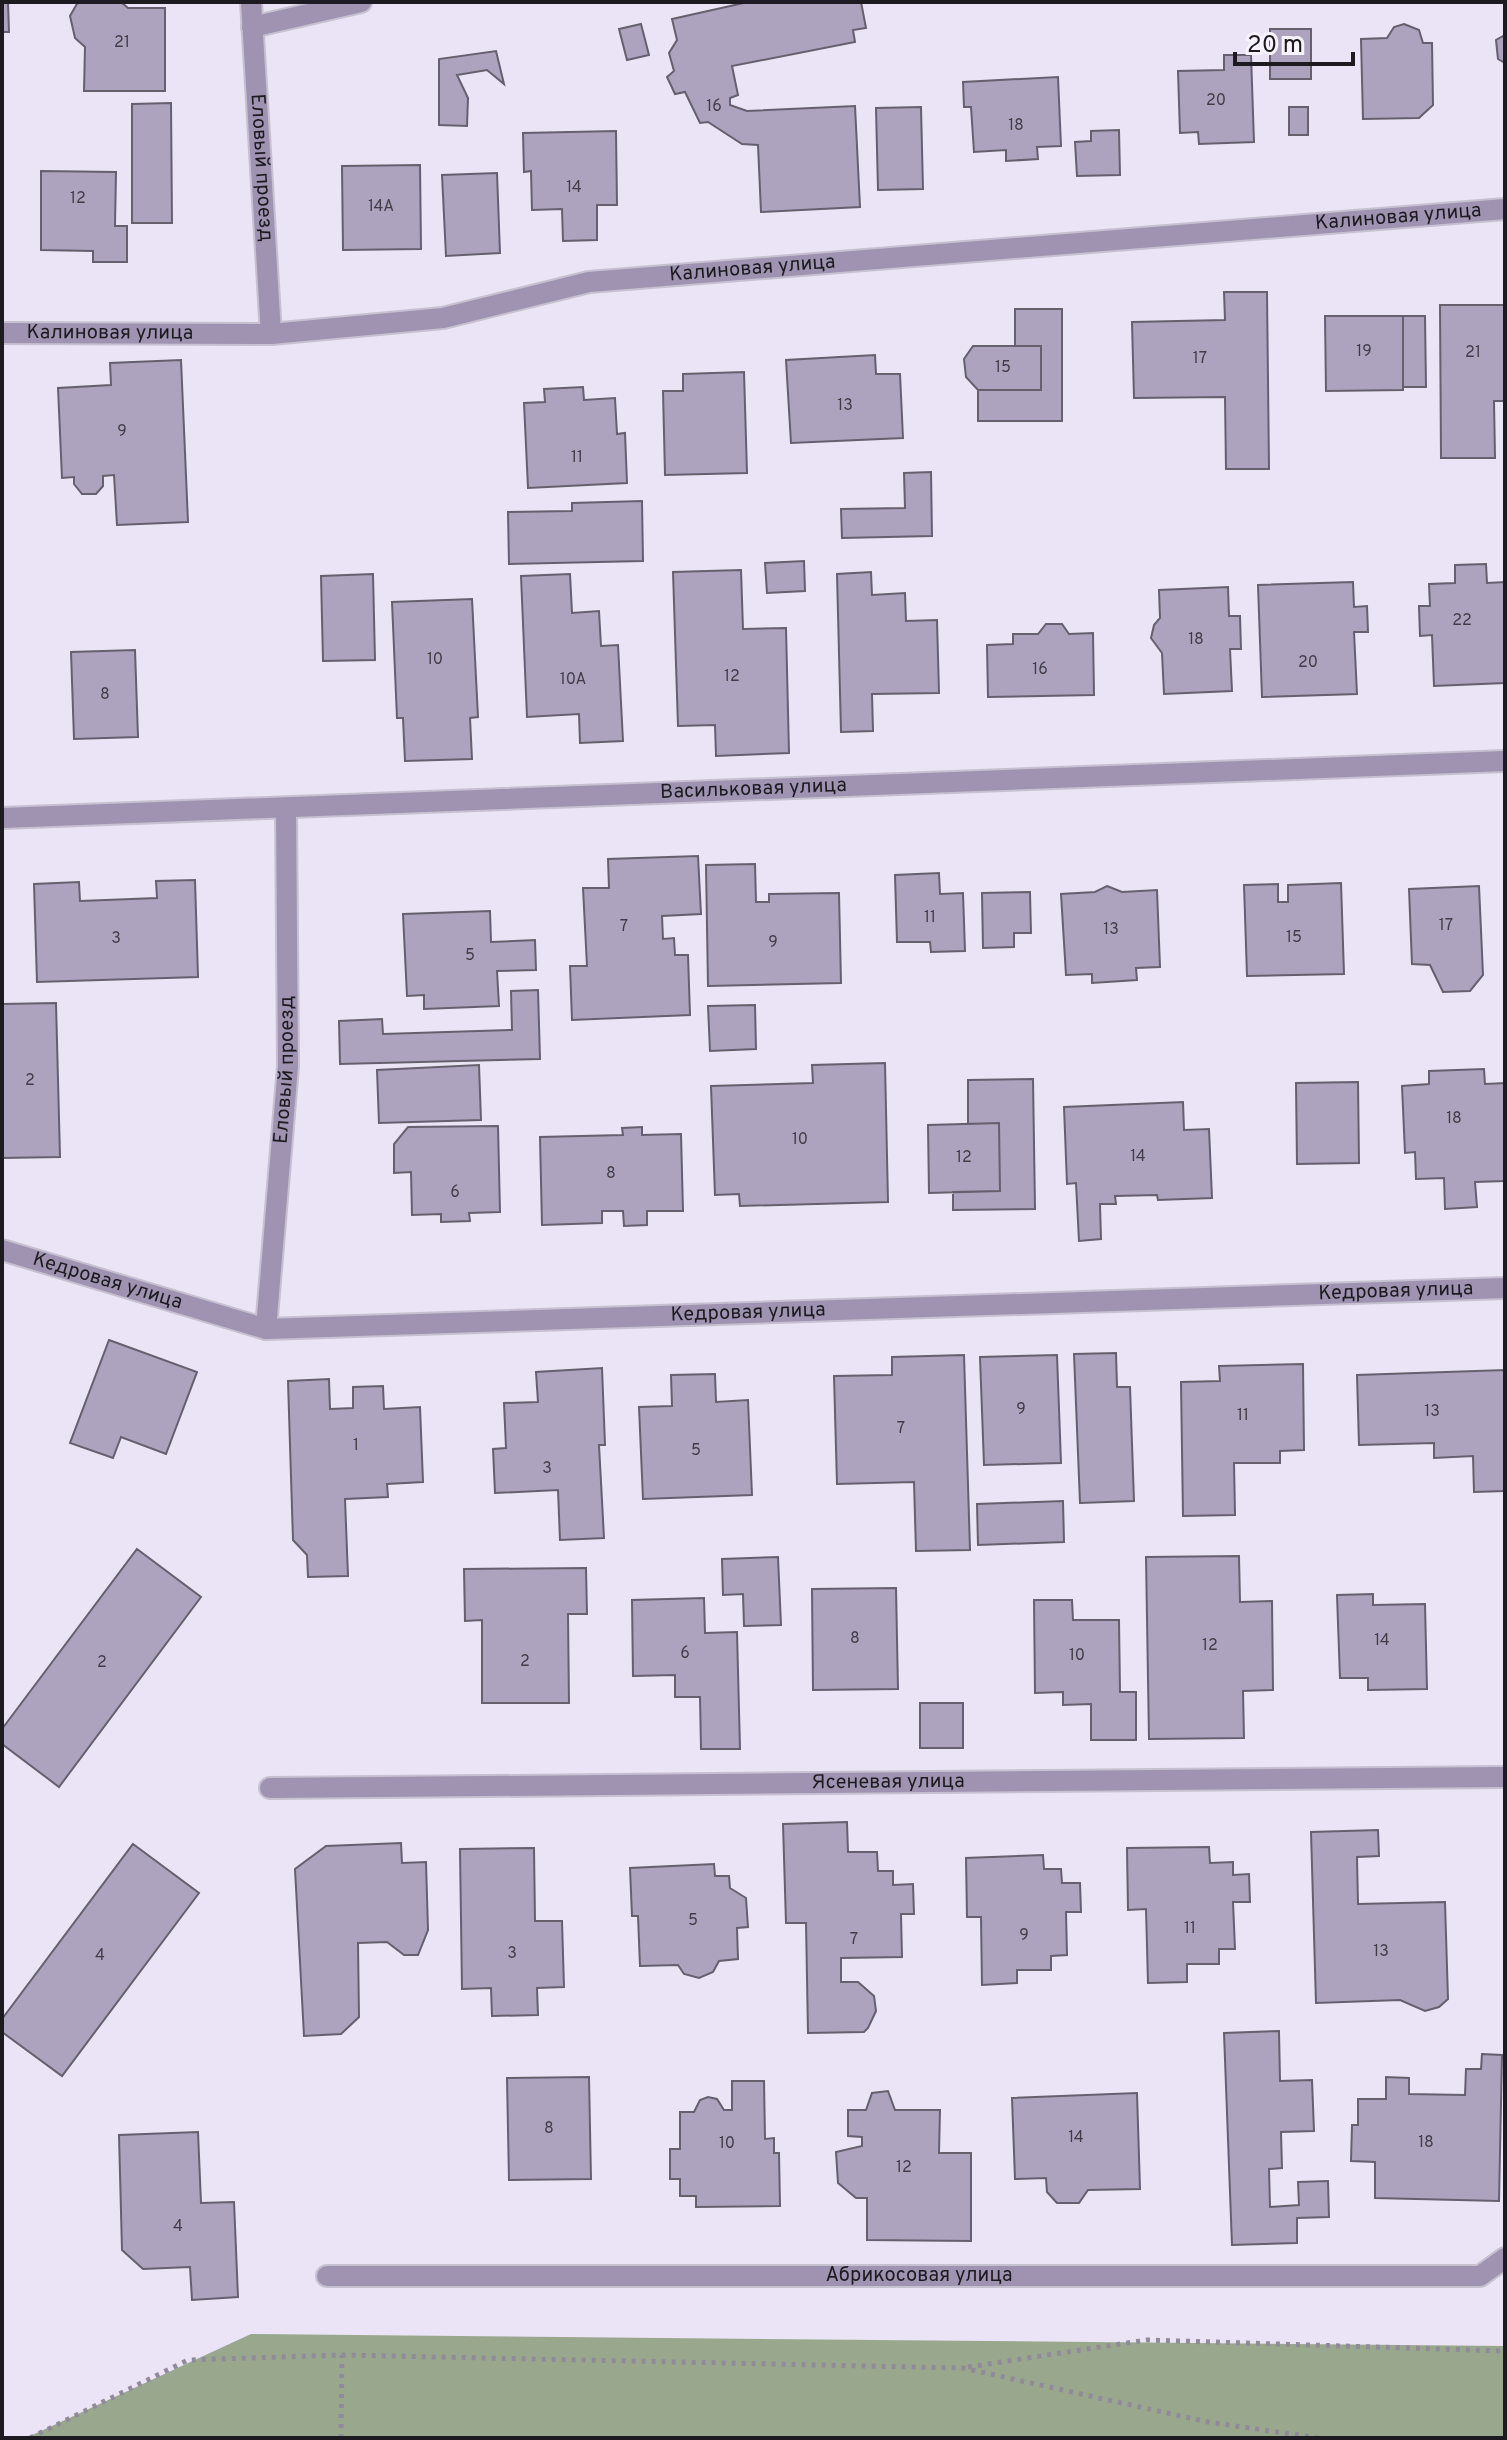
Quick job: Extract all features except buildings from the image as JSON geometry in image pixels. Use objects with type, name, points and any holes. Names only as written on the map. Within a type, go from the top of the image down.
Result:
[{"type":"street","name":"Еловый проезд","points":[[251,2],[271,334]]},
{"type":"street","points":[[252,27],[361,2]]},
{"type":"street","name":"Калиновая улица","points":[[2,333],[271,334],[443,318],[589,282],[1505,209]]},
{"type":"street","name":"Васильковая улица","points":[[2,818],[1505,761]]},
{"type":"street","name":"Еловый проезд","points":[[266,1329],[288,1066],[286,808]]},
{"type":"street","name":"Кедровая улица","points":[[2,1250],[266,1329],[1505,1288]]},
{"type":"street","name":"Ясеневая улица","points":[[270,1788],[1505,1777]]},
{"type":"street","name":"Абрикосовая улица","points":[[327,2276],[1480,2276],[1505,2258]]},
{"type":"path","points":[[30,2438],[188,2360],[342,2355],[963,2368],[1147,2340],[1505,2351]]},
{"type":"path","points":[[341,2438],[342,2355]]},
{"type":"path","points":[[963,2368],[1208,2422],[1319,2438]]},
{"type":"green space","points":[[251,2334],[1505,2346],[1505,2438],[26,2438]]}]
